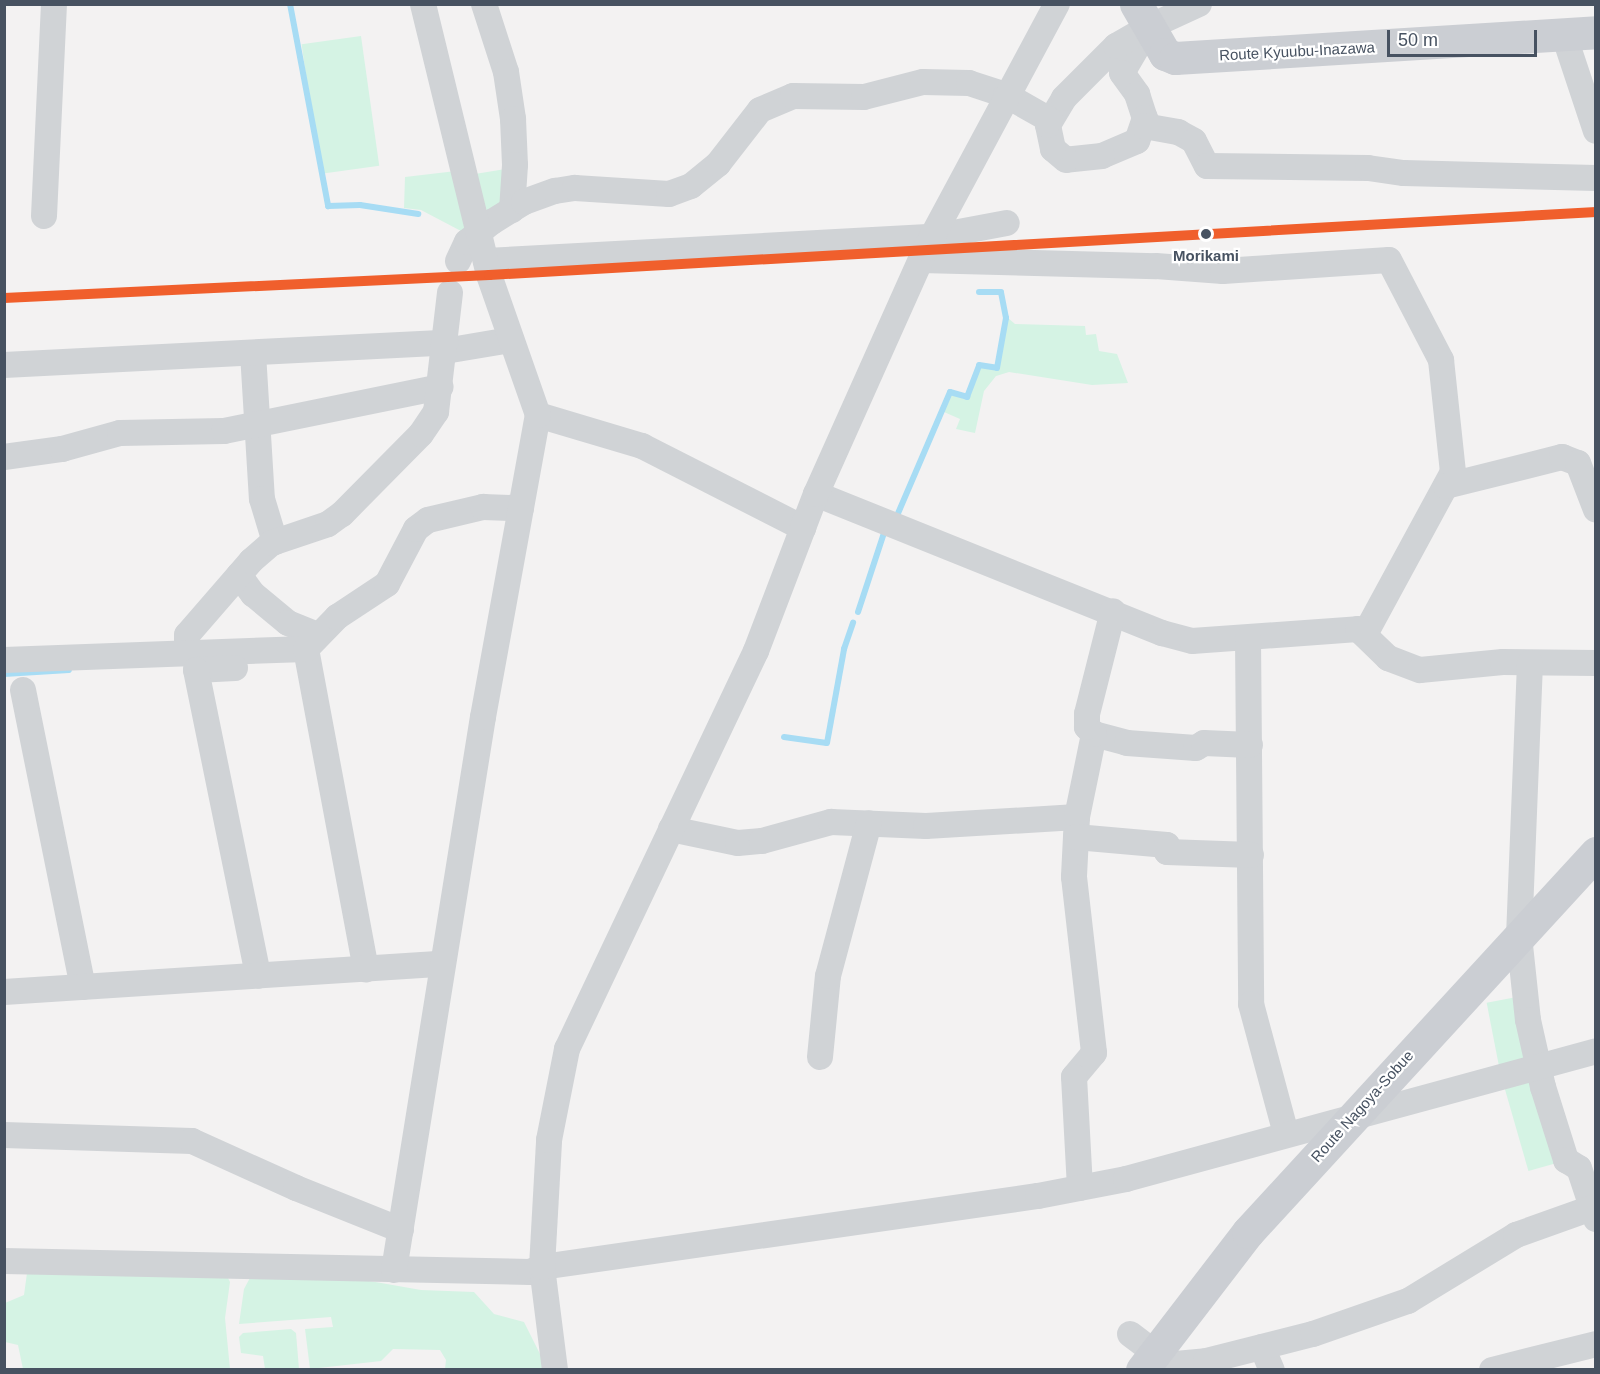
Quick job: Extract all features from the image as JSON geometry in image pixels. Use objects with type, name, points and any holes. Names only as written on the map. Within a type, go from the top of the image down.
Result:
[{"type":"main road","name":"Route Kyuubu-Inazawa","points":[[1142,16],[1165,54],[1175,58],[1580,33]]},
{"type":"main road","name":"Route Nagoya-Sobue","points":[[1142,1356],[1248,1232],[1596,853]]},
{"type":"street","points":[[44,216],[54,4]]},
{"type":"street","points":[[394,1270],[441,964],[538,416],[511,340],[478,233],[423,4]]},
{"type":"street","points":[[484,4],[506,72],[513,119],[515,165],[512,210]]},
{"type":"street","points":[[555,1370],[542,1267],[549,1140],[567,1049],[756,651],[816,494],[921,260],[1006,95],[1057,4]]},
{"type":"street","points":[[1142,16],[1122,73],[1140,103],[1144,126],[1137,141],[1120,150],[1082,160],[1066,160],[1053,149],[1048,125],[1064,98],[1142,16],[1199,4]]},
{"type":"street","points":[[1580,33],[1596,131]]},
{"type":"street","points":[[458,261],[468,242],[478,233],[512,210],[555,191],[575,188],[669,194],[691,186],[718,164],[760,110],[793,96],[864,97],[943,81],[969,83],[1006,95],[1050,120]]},
{"type":"street","points":[[1144,126],[1178,132],[1194,141],[1207,166],[1596,178]]},
{"type":"street","points":[[486,261],[932,237],[1007,223]]},
{"type":"street","points":[[921,260],[1144,265],[1222,271],[1389,260],[1441,360],[1453,472],[1365,634]]},
{"type":"street","points":[[187,653],[187,635],[238,575],[275,542],[328,525],[342,514],[421,434],[436,412],[441,387],[450,293]]},
{"type":"street","points":[[4,365],[253,353],[445,347],[511,340]]},
{"type":"street","points":[[253,353],[255,425],[262,499],[275,542]]},
{"type":"street","points":[[4,457],[62,449],[120,433],[224,431],[441,387]]},
{"type":"street","points":[[538,416],[642,446],[803,528]]},
{"type":"street","points":[[1446,486],[1562,457],[1578,463],[1596,510]]},
{"type":"street","points":[[816,494],[1113,611],[1162,633],[1192,640],[1248,639],[1358,629],[1388,658],[1420,670],[1530,663],[1596,663]]},
{"type":"street","points":[[258,976],[196,670],[311,649],[352,606],[387,584],[411,538],[428,520],[483,507],[521,508]]},
{"type":"street","points":[[238,575],[253,594],[288,623],[311,649],[366,969]]},
{"type":"street","points":[[1113,611],[1087,714],[1087,727],[1094,734],[1127,743],[1196,748],[1204,743],[1250,745]]},
{"type":"street","points":[[1248,639],[1251,1004],[1286,1134]]},
{"type":"street","points":[[4,660],[311,649]]},
{"type":"street","points":[[1142,1356],[1206,1361],[1267,1358],[1408,1301],[1516,1235],[1594,1213],[1587,1166],[1566,1160],[1528,1020],[1519,936],[1530,663]]},
{"type":"street","points":[[23,690],[83,987]]},
{"type":"street","points":[[1080,1188],[1074,1077],[1094,1053],[1079,950],[1074,877],[1077,827],[1094,734]]},
{"type":"street","points":[[671,829],[738,843],[762,841],[831,822],[926,826],[1077,827],[1167,845],[1167,852],[1251,855]]},
{"type":"street","points":[[820,1057],[828,976],[869,823]]},
{"type":"street","points":[[4,992],[441,964]]},
{"type":"street","points":[[4,1261],[530,1272],[542,1267],[1080,1188],[1126,1179],[1354,1115],[1596,1051]]},
{"type":"street","points":[[4,1135],[192,1141],[400,1230]]},
{"type":"street","points":[[1492,1370],[1596,1344]]},
{"type":"green space","points":[[361,36],[379,166],[320,174],[302,44]]},
{"type":"green space","points":[[512,168],[506,206],[487,218],[475,174]]},
{"type":"green space","points":[[456,171],[471,227],[461,231],[421,210],[404,208],[405,177]]},
{"type":"green space","points":[[1008,318],[1015,324],[1085,326],[1086,335],[1096,334],[1099,351],[1117,354],[1128,383],[1092,385],[1009,372],[996,376],[984,391],[975,433],[956,429],[960,419],[944,412],[952,394],[967,400],[980,367],[999,369]]},
{"type":"green space","points":[[1522,996],[1535,1063],[1500,1070],[1487,1003]]},
{"type":"green space","points":[[1537,1074],[1562,1161],[1528,1171],[1503,1084]]},
{"type":"green space","points":[[27,1273],[226,1274],[230,1282],[225,1318],[230,1369],[23,1369],[18,1345],[5,1342],[5,1303],[24,1295]]},
{"type":"green space","points":[[251,1276],[364,1280],[421,1290],[474,1292],[494,1314],[524,1322],[548,1370],[445,1369],[446,1360],[440,1350],[393,1349],[381,1361],[310,1369],[305,1329],[333,1327],[331,1317],[239,1324],[244,1289]]},
{"type":"green space","points":[[291,1329],[296,1333],[299,1369],[265,1369],[263,1356],[241,1353],[239,1337],[243,1333]]},
{"type":"waterway","points":[[290,4],[328,206],[360,205],[418,214]]},
{"type":"waterway","points":[[896,518],[950,392],[967,397],[979,365],[997,368],[1006,318],[1001,292],[979,292]]},
{"type":"waterway","points":[[858,612],[884,533]]},
{"type":"waterway","points":[[784,737],[827,743],[844,649],[853,623]]},
{"type":"waterway","points":[[4,674],[69,670]]},
{"type":"transit line","points":[[4,298],[489,275],[1596,212]]},
{"type":"place","name":"Morikami","points":[[1206,234]]}]
